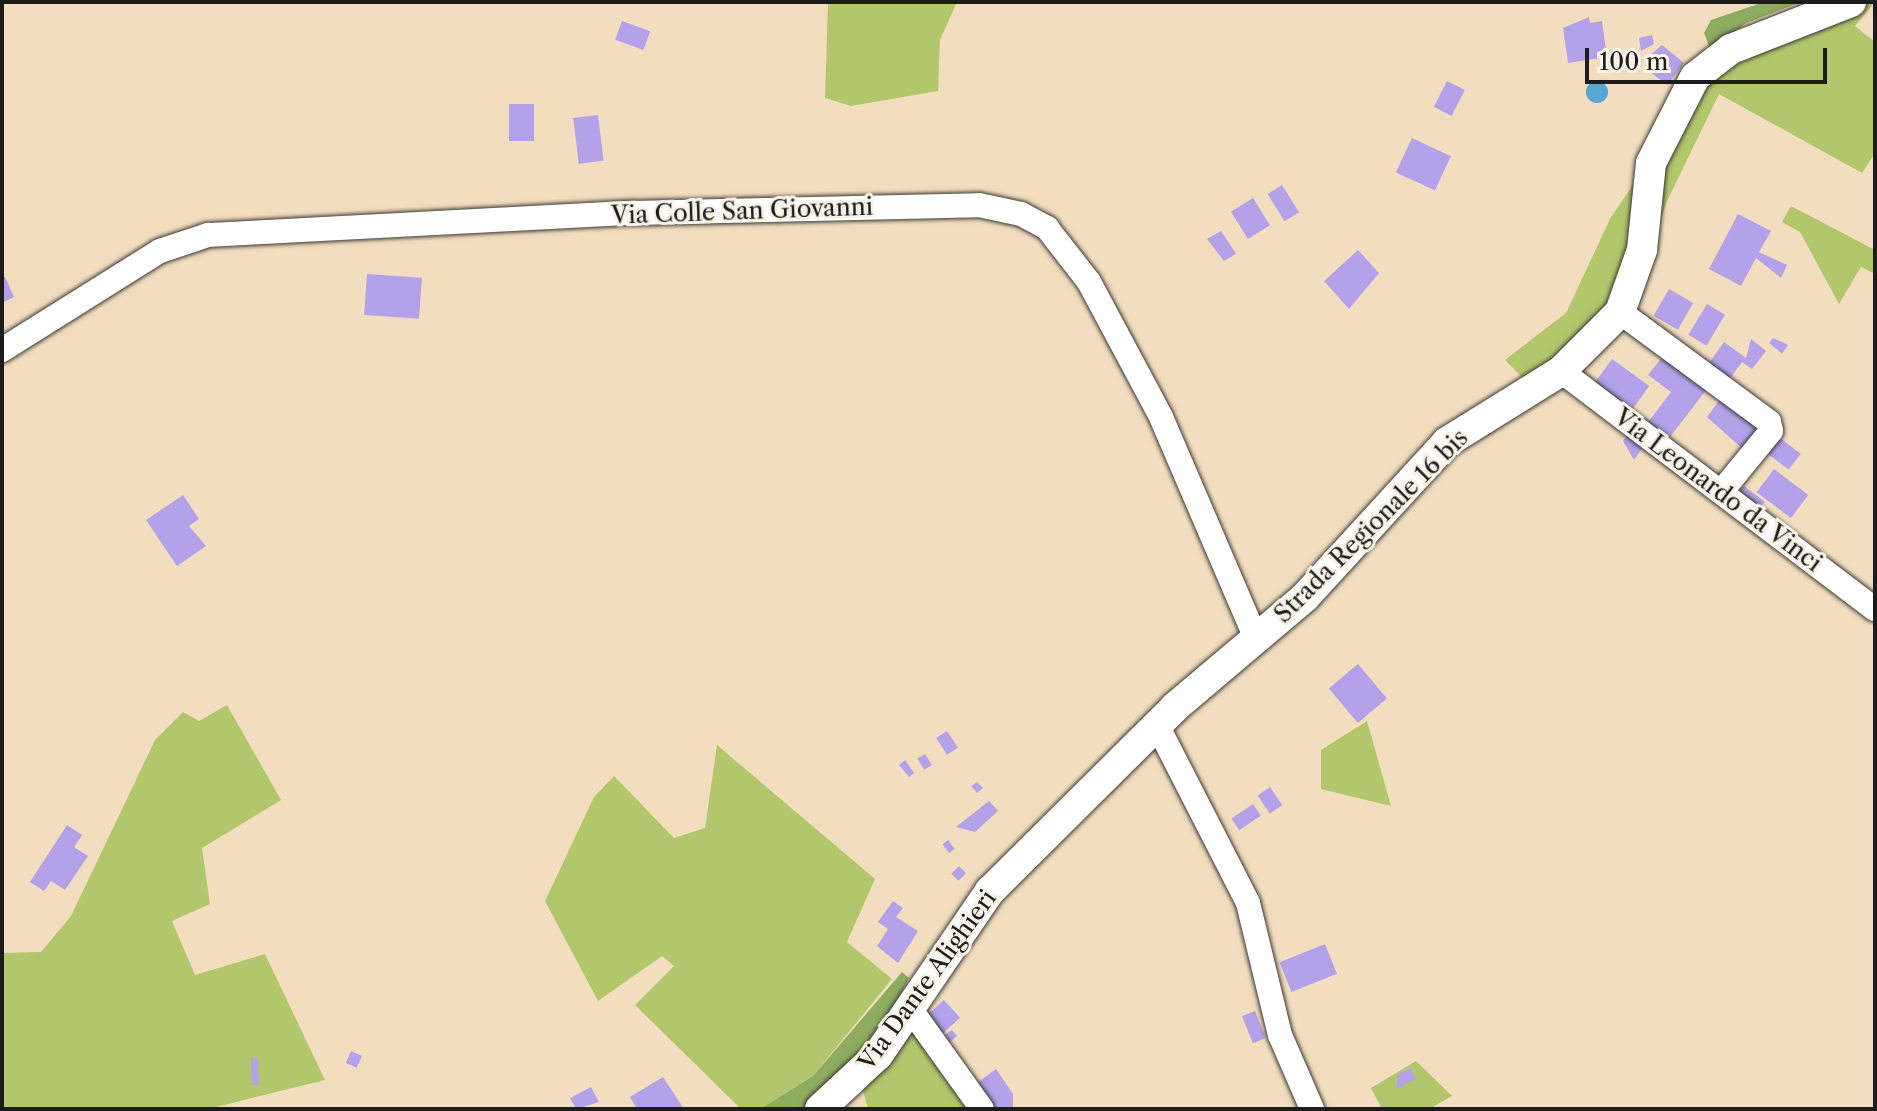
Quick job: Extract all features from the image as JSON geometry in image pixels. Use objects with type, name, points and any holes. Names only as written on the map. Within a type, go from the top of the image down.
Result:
[{"type":"main road","name":"Strada Regionale 16 bis","points":[[1135,749],[1157,725],[1305,597],[1447,442],[1561,371],[1620,312],[1642,250],[1648,177],[1662,132],[1695,77],[1731,49],[1851,2]]},
{"type":"main road","name":"Via Dante Alighieri","points":[[820,1109],[878,1055],[990,891],[1135,749]]},
{"type":"street","points":[[1731,49],[1748,31],[1822,2]]},
{"type":"street","name":"Via Colle San Giovanni","points":[[2,350],[160,251],[228,232],[916,206],[979,205],[1021,214],[1047,228],[1089,282],[1161,417],[1256,639]]},
{"type":"street","points":[[1620,312],[1769,422],[1771,431],[1721,492]]},
{"type":"street","name":"Via Leonardo da Vinci","points":[[1561,371],[1875,609]]},
{"type":"street","points":[[1157,725],[1248,903],[1280,1035],[1312,1109]]},
{"type":"street","points":[[909,1007],[982,1109]]},
{"type":"green space","points":[[828,2],[957,2],[940,40],[938,91],[851,106],[825,98]]},
{"type":"green space","points":[[1764,2],[1801,2],[1746,23],[1711,51],[1704,33],[1711,20]]},
{"type":"green space","points":[[1864,2],[1875,2],[1855,26],[1875,42],[1875,153],[1862,173],[1719,94],[1668,199],[1631,302],[1525,380],[1505,360],[1566,313],[1611,217],[1705,80]]},
{"type":"green space","points":[[1791,206],[1875,250],[1875,274],[1861,267],[1839,304],[1800,232],[1782,222]]},
{"type":"green space","points":[[227,705],[281,800],[202,848],[210,904],[172,921],[195,975],[265,954],[325,1080],[208,1109],[2,1109],[2,953],[41,952],[71,916],[155,740],[183,712],[199,721]]},
{"type":"green space","points":[[1367,721],[1391,806],[1321,789],[1321,750]]},
{"type":"green space","points":[[717,745],[875,879],[847,942],[892,979],[813,1076],[760,1109],[741,1109],[635,1005],[674,966],[662,956],[598,1001],[545,901],[594,797],[614,776],[674,838],[705,828]]},
{"type":"green space","points":[[902,972],[909,978],[897,1001],[842,1077],[802,1109],[760,1109],[813,1076]]},
{"type":"green space","points":[[906,1019],[975,1109],[868,1109],[861,1083]]},
{"type":"green space","points":[[1416,1061],[1452,1096],[1429,1109],[1382,1109],[1371,1088]]},
{"type":"water","points":[[1597,81],[1605,84],[1608,92],[1605,100],[1597,103],[1589,100],[1586,92],[1589,84]]},
{"type":"building","points":[[1589,17],[1590,23],[1602,21],[1607,57],[1568,63],[1563,28]]},
{"type":"building","points":[[622,21],[650,31],[643,50],[615,40]]},
{"type":"building","points":[[1652,35],[1654,44],[1641,51],[1639,38]]},
{"type":"building","points":[[1662,45],[1684,63],[1667,85],[1649,71],[1656,63],[1648,57]]},
{"type":"building","points":[[1447,81],[1465,90],[1452,116],[1434,107]]},
{"type":"building","points":[[509,104],[534,104],[534,141],[509,141]]},
{"type":"building","points":[[598,115],[604,161],[579,164],[573,118]]},
{"type":"building","points":[[1412,138],[1451,156],[1435,191],[1396,172]]},
{"type":"building","points":[[1282,185],[1299,212],[1285,221],[1268,194]]},
{"type":"building","points":[[1253,198],[1270,225],[1248,239],[1231,212]]},
{"type":"building","points":[[1738,214],[1771,231],[1759,252],[1787,265],[1781,278],[1756,258],[1741,286],[1709,269]]},
{"type":"building","points":[[1221,231],[1236,254],[1224,261],[1207,239]]},
{"type":"building","points":[[1358,250],[1379,273],[1349,309],[1324,281]]},
{"type":"building","points":[[367,274],[422,278],[419,319],[364,315]]},
{"type":"building","points":[[5,277],[14,297],[2,303],[2,278]]},
{"type":"building","points":[[1669,289],[1693,303],[1678,330],[1654,316]]},
{"type":"building","points":[[1707,304],[1725,315],[1706,346],[1688,335]]},
{"type":"building","points":[[1773,338],[1788,345],[1782,354],[1769,343]]},
{"type":"building","points":[[1751,339],[1766,351],[1752,369],[1742,362],[1725,385],[1704,370],[1724,342],[1746,358]]},
{"type":"building","points":[[1663,356],[1707,389],[1670,437],[1646,425],[1671,392],[1648,375]]},
{"type":"building","points":[[1612,359],[1649,386],[1630,412],[1593,385]]},
{"type":"building","points":[[1721,398],[1762,429],[1745,451],[1707,417]]},
{"type":"building","points":[[1627,435],[1643,447],[1634,460],[1623,441]]},
{"type":"building","points":[[1780,438],[1801,454],[1789,470],[1768,454]]},
{"type":"building","points":[[1774,469],[1808,495],[1791,518],[1757,492]]},
{"type":"building","points":[[1744,486],[1765,502],[1757,512],[1736,496]]},
{"type":"building","points":[[183,495],[199,519],[189,526],[206,546],[177,566],[146,520]]},
{"type":"building","points":[[1358,664],[1387,698],[1358,723],[1329,688]]},
{"type":"building","points":[[947,731],[958,748],[947,755],[936,738]]},
{"type":"building","points":[[925,754],[932,765],[924,770],[917,759]]},
{"type":"building","points":[[905,760],[914,773],[909,777],[899,765]]},
{"type":"building","points":[[977,782],[983,788],[977,793],[971,786]]},
{"type":"building","points":[[1270,787],[1282,805],[1270,814],[1258,795]]},
{"type":"building","points":[[989,801],[998,811],[975,832],[956,827]]},
{"type":"building","points":[[1253,804],[1261,816],[1239,830],[1231,819]]},
{"type":"building","points":[[67,825],[82,835],[74,847],[88,856],[65,890],[51,881],[44,891],[30,882]]},
{"type":"building","points":[[948,840],[955,849],[949,853],[942,844]]},
{"type":"building","points":[[959,866],[966,873],[958,881],[951,874]]},
{"type":"building","points":[[893,901],[903,908],[896,917],[918,931],[898,963],[877,946],[888,929],[878,922]]},
{"type":"building","points":[[1325,944],[1337,974],[1292,992],[1280,962]]},
{"type":"building","points":[[944,1000],[960,1018],[939,1037],[923,1019]]},
{"type":"building","points":[[1255,1011],[1266,1038],[1253,1043],[1242,1016]]},
{"type":"building","points":[[952,1030],[957,1036],[947,1045],[941,1038]]},
{"type":"building","points":[[351,1051],[362,1056],[357,1068],[346,1063]]},
{"type":"building","points":[[251,1058],[258,1058],[259,1085],[252,1085]]},
{"type":"building","points":[[1411,1068],[1416,1079],[1396,1089],[1398,1074]]},
{"type":"building","points":[[996,1069],[1013,1094],[1013,1109],[991,1109],[974,1085]]},
{"type":"building","points":[[663,1077],[684,1109],[637,1109],[630,1097]]},
{"type":"building","points":[[591,1087],[599,1102],[576,1109],[570,1098]]}]
